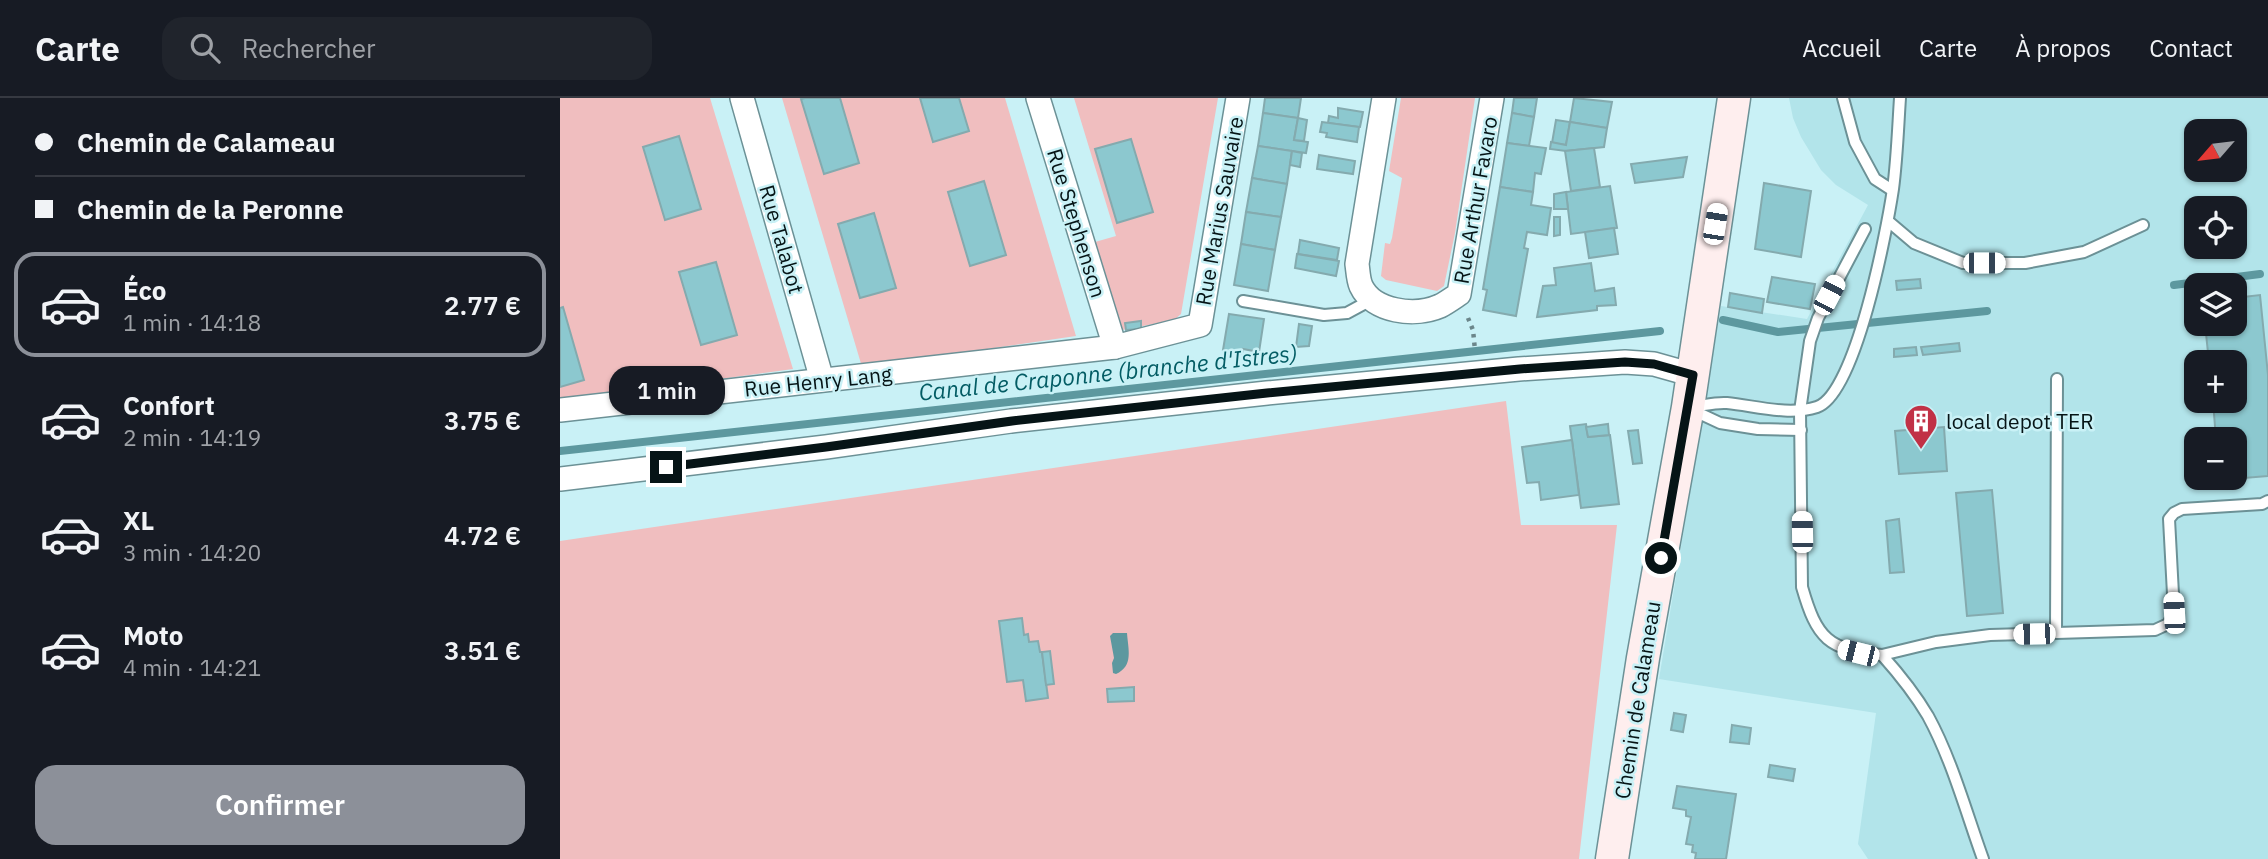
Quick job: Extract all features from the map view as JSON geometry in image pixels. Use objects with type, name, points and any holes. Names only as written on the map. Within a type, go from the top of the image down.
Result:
[{"type":"main road","name":"Chemin de Calameau","points":[[1612,859],[1643,658],[1688,407],[1734,98]]},
{"type":"street","name":"Rue Talabot","points":[[742,98],[822,380]]},
{"type":"street","name":"Rue Stephenson","points":[[1038,98],[1115,348]]},
{"type":"street","name":"Rue Marius Sauvaire","points":[[1199,324],[1238,98]]},
{"type":"street","points":[[1371,300],[1360,285],[1357,264],[1384,98]]},
{"type":"street","name":"Rue Arthur Favaro","points":[[1371,300],[1389,308],[1412,311],[1438,307],[1459,294],[1492,98]]},
{"type":"street","name":"Rue Henry Lang","points":[[560,410],[1115,348],[1199,324]]},
{"type":"street","points":[[560,479],[813,449],[1012,421],[1488,372],[1625,362],[1654,364],[1693,375]]},
{"type":"lane","points":[[1843,98],[1855,142],[1875,179],[1892,190]]},
{"type":"lane","points":[[1688,407],[1724,403],[1800,411],[1821,406],[1834,395],[1866,313],[1888,221],[1900,98]]},
{"type":"lane","points":[[1888,221],[1914,243],[1963,263],[2025,263],[2084,252],[2143,225]]},
{"type":"lane","points":[[1865,229],[1818,318],[1810,341],[1800,411],[1802,587],[1810,613],[1823,635],[1839,648],[1882,655],[1936,642],[1990,635],[2155,630],[2168,624],[2174,613],[2169,519],[2174,513],[2182,509],[2262,504],[2268,501]]},
{"type":"lane","points":[[1244,301],[1324,315],[1347,313],[1371,300]]},
{"type":"lane","points":[[2056,633],[2057,379]]},
{"type":"lane","points":[[1688,407],[1720,423],[1758,429],[1801,430]]},
{"type":"lane","points":[[1882,655],[1906,683],[1928,717],[1946,757],[1983,859]]},
{"type":"path","points":[[1473,330],[1476,359]]},
{"type":"shaded area","points":[[560,98],[710,98],[793,369],[560,401]]},
{"type":"shaded area","points":[[782,98],[1005,98],[1076,336],[862,367]]},
{"type":"shaded area","points":[[1074,98],[1218,98],[1181,314],[1174,320],[1122,330],[1095,242],[1116,236]]},
{"type":"shaded area","points":[[1401,98],[1475,98],[1455,233],[1444,286],[1437,291],[1386,280],[1381,276],[1385,243],[1390,244],[1392,238],[1402,178],[1389,171]]},
{"type":"shaded area","points":[[1789,98],[2268,98],[2268,859],[1868,859],[1858,844],[1876,713],[1659,679],[1721,306],[1807,319],[1868,205],[1836,185],[1821,170],[1801,137]]},
{"type":"shaded area","points":[[1506,401],[1521,525],[1617,525],[1579,859],[560,859],[560,541]]},
{"type":"shaded area","points":[[1113,633],[1127,633],[1129,651],[1128,662],[1122,671],[1116,674],[1113,673],[1114,658],[1110,636]]},
{"type":"building","points":[[840,98],[859,163],[824,174],[801,99]]},
{"type":"building","points":[[920,98],[959,98],[969,131],[933,142]]},
{"type":"building","points":[[1265,98],[1301,98],[1298,118],[1263,113]]},
{"type":"building","points":[[1514,98],[1537,98],[1534,117],[1512,113]]},
{"type":"building","points":[[1574,98],[1612,102],[1607,128],[1570,122]]},
{"type":"building","points":[[1338,108],[1363,112],[1360,127],[1328,123],[1329,116],[1338,118]]},
{"type":"building","points":[[1263,113],[1298,118],[1294,140],[1308,142],[1306,153],[1258,146]]},
{"type":"building","points":[[1512,113],[1534,117],[1529,146],[1507,143]]},
{"type":"building","points":[[1298,118],[1307,120],[1304,141],[1294,140]]},
{"type":"building","points":[[1556,120],[1570,122],[1566,145],[1552,143]]},
{"type":"building","points":[[1322,122],[1359,127],[1357,142],[1326,137],[1327,133],[1320,132]]},
{"type":"building","points":[[1570,122],[1607,128],[1604,147],[1566,151],[1550,149],[1551,142],[1566,145]]},
{"type":"building","points":[[679,136],[701,209],[665,220],[643,147]]},
{"type":"building","points":[[1131,139],[1153,212],[1117,223],[1095,149]]},
{"type":"building","points":[[1507,143],[1546,148],[1541,174],[1535,173],[1533,192],[1500,187]]},
{"type":"building","points":[[1258,146],[1292,151],[1287,184],[1252,178]]},
{"type":"building","points":[[1594,148],[1600,187],[1571,191],[1565,151]]},
{"type":"building","points":[[1292,151],[1302,153],[1300,167],[1290,165]]},
{"type":"building","points":[[1319,155],[1355,161],[1353,174],[1317,169]]},
{"type":"building","points":[[1687,157],[1683,177],[1635,183],[1631,164]]},
{"type":"building","points":[[1252,178],[1287,184],[1281,217],[1246,212]]},
{"type":"building","points":[[984,181],[1006,255],[970,266],[948,192]]},
{"type":"building","points":[[1764,183],[1811,191],[1801,257],[1755,249]]},
{"type":"building","points":[[1610,186],[1617,228],[1571,234],[1566,192]]},
{"type":"building","points":[[1500,187],[1533,192],[1531,205],[1551,208],[1547,235],[1527,232],[1524,248],[1528,249],[1516,316],[1483,310],[1487,290],[1483,289]]},
{"type":"building","points":[[1566,192],[1568,209],[1554,209],[1554,194]]},
{"type":"building","points":[[1246,212],[1281,217],[1275,250],[1241,244]]},
{"type":"building","points":[[874,213],[896,288],[860,298],[838,224]]},
{"type":"building","points":[[1554,217],[1560,217],[1560,235],[1554,236]]},
{"type":"building","points":[[1614,228],[1618,254],[1589,258],[1585,232]]},
{"type":"building","points":[[1300,240],[1339,248],[1337,260],[1298,254]]},
{"type":"building","points":[[1241,244],[1275,250],[1268,291],[1234,285]]},
{"type":"building","points":[[1297,254],[1339,261],[1336,276],[1295,268]]},
{"type":"building","points":[[716,262],[737,335],[701,345],[679,272]]},
{"type":"building","points":[[1591,263],[1595,291],[1614,288],[1616,305],[1537,317],[1543,286],[1556,285],[1554,268]]},
{"type":"building","points":[[1772,277],[1815,284],[1810,309],[1767,302]]},
{"type":"building","points":[[1920,279],[1921,288],[1897,290],[1896,281]]},
{"type":"building","points":[[1730,293],[1764,299],[1762,313],[1728,307]]},
{"type":"building","points":[[2260,295],[2268,375],[2268,476],[2247,478],[2247,427],[2215,427],[2214,413],[2247,413],[2247,350],[2208,350],[2206,336],[2247,336],[2247,297]]},
{"type":"building","points":[[563,307],[584,380],[560,387],[560,308]]},
{"type":"building","points":[[1229,314],[1264,319],[1259,352],[1243,349],[1242,354],[1223,350]]},
{"type":"building","points":[[1141,321],[1141,329],[1126,330],[1125,323]]},
{"type":"building","points":[[1299,324],[1312,326],[1309,346],[1296,347]]},
{"type":"building","points":[[1959,343],[1960,351],[1923,355],[1921,347]]},
{"type":"building","points":[[1916,347],[1917,355],[1894,357],[1894,349]]},
{"type":"building","points":[[1586,424],[1588,437],[1610,435],[1619,504],[1581,508],[1570,426]]},
{"type":"building","points":[[1608,424],[1609,435],[1588,437],[1586,427]]},
{"type":"building","name":"local depot TER","points":[[1944,427],[1947,471],[1899,474],[1895,431]]},
{"type":"building","points":[[1638,430],[1642,463],[1633,464],[1628,431]]},
{"type":"building","points":[[1572,440],[1579,495],[1541,500],[1539,482],[1527,483],[1522,447]]},
{"type":"building","points":[[1992,490],[2003,613],[1967,616],[1956,493]]},
{"type":"building","points":[[1899,519],[1904,572],[1890,573],[1886,521]]},
{"type":"building","points":[[1022,618],[1024,635],[1028,634],[1029,642],[1038,641],[1042,652],[1048,698],[1026,701],[1023,680],[1007,682],[999,621]]},
{"type":"building","points":[[1050,651],[1054,684],[1046,685],[1042,652]]},
{"type":"building","points":[[1134,687],[1134,701],[1108,702],[1107,689]]},
{"type":"building","points":[[1674,713],[1686,715],[1683,732],[1671,730]]},
{"type":"building","points":[[1732,725],[1751,728],[1749,744],[1730,742]]},
{"type":"building","points":[[1770,765],[1795,769],[1793,781],[1768,777]]},
{"type":"building","points":[[1677,786],[1736,794],[1726,859],[1695,859],[1693,845],[1686,844],[1691,817],[1686,816],[1686,810],[1673,808]]},
{"type":"waterway","name":"Canal de Craponne (branche d'Istres)","points":[[2174,285],[2260,274]]},
{"type":"waterway","name":"Canal de Craponne (branche d'Istres)","points":[[1723,320],[1778,332],[1987,311]]},
{"type":"waterway","name":"Canal de Craponne (branche d'Istres)","points":[[560,451],[1660,331]]},
{"type":"place","name":"local depot TER","points":[[1921,451]]},
{"type":"route","points":[[666,467],[1012,421],[1267,393],[1520,369],[1625,362],[1654,364],[1693,375],[1661,558]]}]
